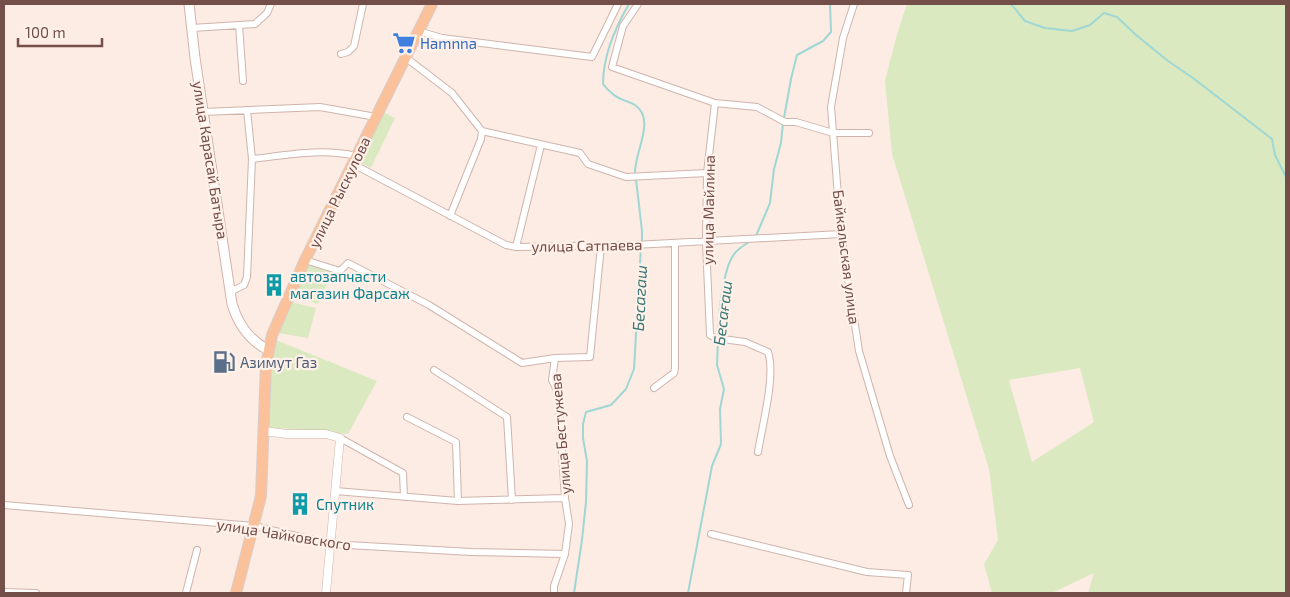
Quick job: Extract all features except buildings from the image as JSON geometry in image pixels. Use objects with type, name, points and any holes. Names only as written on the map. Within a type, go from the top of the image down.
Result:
[{"type":"main road","name":"улица Карасай Батыра","points":[[190,4],[203,112],[232,304],[239,323],[259,345],[268,350]]},
{"type":"main road","name":"улица Рыскулова","points":[[236,593],[260,496],[268,350],[275,328],[305,260],[432,4]]},
{"type":"street","points":[[192,28],[255,24],[267,13],[271,4]]},
{"type":"street","points":[[341,54],[348,52],[354,46],[363,4]]},
{"type":"street","points":[[418,31],[442,38],[592,57],[618,4]]},
{"type":"street","points":[[638,4],[623,26],[612,67],[715,103],[757,107],[785,122],[796,122],[833,133],[869,133]]},
{"type":"street","name":"Байкальская улица","points":[[854,4],[843,38],[831,107],[842,234],[860,351],[890,456],[909,505]]},
{"type":"street","points":[[239,25],[243,81]]},
{"type":"street","points":[[405,57],[452,93],[482,131],[580,154],[588,164],[626,177],[707,173]]},
{"type":"street","name":"улица Майлина","points":[[715,103],[707,173],[706,242],[710,335],[715,338],[746,342],[768,352],[771,362],[770,378],[758,452]]},
{"type":"street","points":[[203,112],[320,107],[376,117]]},
{"type":"street","name":"улица Карасай Батыра","points":[[230,292],[244,285],[247,277],[252,158],[247,110]]},
{"type":"street","points":[[450,216],[481,139],[482,131]]},
{"type":"street","points":[[516,247],[541,144]]},
{"type":"street","name":"улица Сатпаева","points":[[252,158],[313,151],[338,152],[450,216],[506,245],[516,247],[634,245],[842,234]]},
{"type":"street","points":[[654,388],[674,373],[675,368],[675,243]]},
{"type":"street","name":"улица Бестужева","points":[[554,593],[554,586],[565,554],[569,524],[565,498],[558,392],[552,380],[555,358],[590,358],[601,246]]},
{"type":"street","points":[[305,260],[340,270],[348,263],[429,305],[522,363],[555,358]]},
{"type":"street","points":[[434,370],[507,417],[512,500]]},
{"type":"street","points":[[407,417],[456,442],[458,501]]},
{"type":"street","points":[[264,431],[287,434],[326,434],[340,438],[403,473],[404,497]]},
{"type":"street","points":[[326,593],[340,438]]},
{"type":"street","points":[[335,491],[458,501],[565,498]]},
{"type":"street","name":"улица Чайковского","points":[[4,505],[254,526],[330,544],[471,552],[565,554]]},
{"type":"street","points":[[711,534],[866,572],[908,575],[906,593]]},
{"type":"street","points":[[186,593],[197,550]]},
{"type":"street","points":[[4,592],[36,593]]},
{"type":"green space","points":[[907,4],[1286,4],[1286,593],[1088,593],[1094,573],[1052,593],[992,593],[984,564],[998,540],[989,469],[892,154],[885,81]],"holes":[[[1080,368],[1094,422],[1032,462],[1009,380]]]},
{"type":"green space","points":[[383,112],[395,118],[371,168],[359,162]]},
{"type":"green space","points":[[309,265],[332,273],[318,304],[294,296]]},
{"type":"green space","points":[[291,302],[316,308],[308,338],[278,333]]},
{"type":"green space","points":[[276,340],[377,381],[348,434],[265,427]]},
{"type":"waterway","name":"Бесагаш","points":[[629,4],[611,42],[605,63],[603,84],[616,97],[635,105],[641,111],[644,119],[635,175]]},
{"type":"waterway","name":"Бесағаш","points":[[784,118],[797,55],[823,41],[831,32],[830,4]]},
{"type":"waterway","points":[[1011,4],[1025,21],[1045,28],[1072,31],[1090,25],[1104,13],[1117,17],[1168,61],[1272,139],[1275,155],[1286,177]]},
{"type":"waterway","name":"Бесағаш","points":[[756,236],[770,203],[774,169],[781,143],[783,123]]},
{"type":"waterway","name":"Бесагаш","points":[[636,179],[642,242]]},
{"type":"waterway","name":"Бесағаш","points":[[718,336],[720,305],[727,269],[735,253],[750,241]]},
{"type":"waterway","name":"Бесагаш","points":[[574,593],[586,502],[587,461],[583,438],[583,424],[586,412],[611,405],[626,389],[634,369],[641,246]]},
{"type":"waterway","name":"Бесағаш","points":[[688,593],[712,466],[721,444],[720,409],[724,389],[717,365],[718,341]]},
{"type":"place","name":"Hamnna","points":[[404,43]]},
{"type":"place","name":"автозапчасти магазин Фарсаж","points":[[274,285]]},
{"type":"place","name":"Азимут Газ","points":[[224,362]]},
{"type":"place","name":"Спутник","points":[[300,504]]}]
